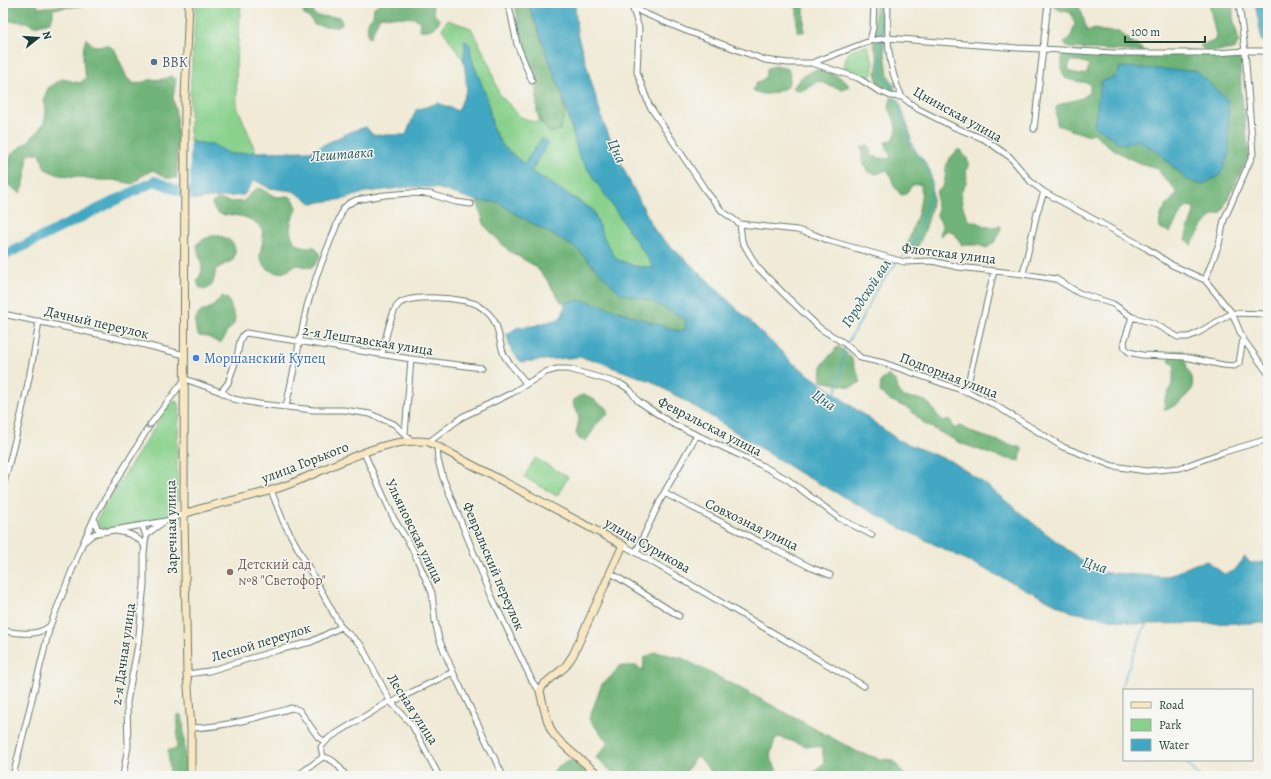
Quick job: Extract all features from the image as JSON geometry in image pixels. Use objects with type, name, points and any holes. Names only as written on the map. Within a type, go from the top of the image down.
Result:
[{"type":"main road","points":[[184,394],[186,277],[185,98],[189,3]]},
{"type":"main road","name":"Заречная улица","points":[[184,394],[184,514],[187,674],[191,776]]},
{"type":"main road","points":[[413,442],[429,442]]},
{"type":"main road","name":"улица Горького","points":[[184,514],[286,486],[342,461],[364,453],[393,444],[413,442]]},
{"type":"main road","name":"улица Сурикова","points":[[429,442],[624,545]]},
{"type":"main road","points":[[600,776],[555,736],[545,714],[540,691],[543,685],[565,667],[573,655],[624,545]]},
{"type":"street","points":[[506,3],[510,10],[517,44],[532,81]]},
{"type":"street","points":[[870,41],[873,28],[874,3]]},
{"type":"street","points":[[888,3],[885,39],[895,82],[902,97]]},
{"type":"street","points":[[1034,129],[1048,3]]},
{"type":"street","points":[[1239,3],[1245,51],[1253,154],[1224,220],[1219,244],[1205,280],[1232,313],[1243,338],[1268,373]]},
{"type":"street","name":"Цнинская улица","points":[[632,5],[641,12],[764,60],[788,63],[812,63],[858,78],[877,90],[891,96],[902,97],[918,109],[954,127],[984,139],[1010,157],[1031,182],[1044,192],[1132,240],[1172,265],[1205,280]]},
{"type":"street","name":"Флотская улица","points":[[632,5],[639,28],[637,72],[648,105],[706,191],[722,211],[740,224],[797,230],[816,235],[830,241],[903,261],[932,261],[958,267],[1056,279],[1079,293],[1113,304],[1132,317],[1153,323],[1178,337],[1188,337],[1232,313]]},
{"type":"street","name":"Цнинская улица","points":[[812,63],[870,41],[885,39],[1114,53],[1217,53],[1268,51]]},
{"type":"street","points":[[1023,274],[1037,213],[1044,192]]},
{"type":"street","points":[[286,407],[306,306],[343,209],[348,204],[356,200],[411,193],[430,194],[456,202],[471,204]]},
{"type":"street","name":"Подгорная улица","points":[[740,224],[742,240],[757,267],[821,329],[844,343],[861,358],[884,363],[966,392],[993,404],[1063,447],[1113,466],[1146,471],[1180,468],[1224,452],[1268,439]]},
{"type":"street","points":[[966,392],[994,271]]},
{"type":"street","points":[[382,354],[393,313],[398,304],[408,300],[439,297],[456,299],[478,305],[489,313],[498,330],[505,356],[511,366],[522,376],[526,384]]},
{"type":"street","points":[[1232,313],[1268,314]]},
{"type":"street","name":"Дачный переулок","points":[[3,314],[185,355]]},
{"type":"street","points":[[1132,317],[1124,342],[1125,348],[1128,352],[1142,356],[1185,357],[1234,366],[1239,363],[1243,338]]},
{"type":"street","points":[[3,486],[17,435],[33,360],[39,321]]},
{"type":"street","name":"2-я Лештавская улица","points":[[221,392],[228,383],[237,357],[240,341],[243,335],[250,333],[411,359],[482,368]]},
{"type":"street","points":[[405,434],[411,359]]},
{"type":"street","name":"Февральская улица","points":[[429,442],[462,417],[512,393],[546,372],[569,369],[621,384],[626,387],[638,401],[671,423],[696,436],[759,464],[786,479],[839,518],[872,535]]},
{"type":"street","points":[[12,776],[50,626],[82,545],[94,518],[150,424],[185,379],[221,392],[233,399],[259,404],[314,410],[344,410],[370,414],[394,424],[413,442]]},
{"type":"street","points":[[172,395],[184,394]]},
{"type":"street","points":[[636,552],[664,493],[696,436]]},
{"type":"street","name":"Февральский переулок","points":[[437,447],[438,460],[443,478],[491,595],[533,683],[540,691]]},
{"type":"street","name":"Ульяновская улица","points":[[364,453],[394,519],[412,548],[432,593],[435,621],[439,639],[453,672],[503,776]]},
{"type":"street","name":"Лесная улица","points":[[271,490],[283,521],[341,627],[361,645],[392,702],[412,725],[439,776]]},
{"type":"street","name":"Совхозная улица","points":[[664,493],[812,568],[830,575]]},
{"type":"street","points":[[82,545],[92,535],[105,531],[166,520],[184,514]]},
{"type":"street","points":[[94,518],[94,523],[97,528],[105,531]]},
{"type":"street","points":[[142,525],[146,536],[166,520]]},
{"type":"street","points":[[112,530],[134,535],[140,539],[144,545]]},
{"type":"street","name":"2-я Дачная улица","points":[[123,776],[128,746],[127,702],[138,646],[144,584],[144,545],[146,536]]},
{"type":"street","name":"улица Сурикова","points":[[624,545],[864,686]]},
{"type":"street","points":[[611,573],[679,616]]},
{"type":"street","points":[[3,631],[36,634],[50,626]]},
{"type":"street","name":"Лесной переулок","points":[[187,674],[209,671],[310,642],[341,627]]},
{"type":"street","points":[[323,757],[321,747],[329,738],[392,702],[453,672]]},
{"type":"street","points":[[190,728],[206,727],[252,719],[292,708],[299,710],[318,737],[325,742]]},
{"type":"street","points":[[297,776],[323,757],[330,758],[335,762],[346,776]]},
{"type":"green space","points":[[3,3],[37,3],[38,8],[81,3],[100,4],[53,9],[53,16],[50,22],[34,26],[26,22],[9,21],[3,17]]},
{"type":"green space","points":[[196,3],[241,3],[236,64],[237,106],[256,152],[230,154],[212,144],[190,142],[190,94]]},
{"type":"green space","points":[[306,3],[318,3],[313,12],[316,16],[340,17],[342,24],[336,27],[314,25],[311,19],[303,14]]},
{"type":"green space","points":[[382,3],[432,3],[434,14],[440,20],[432,29],[420,30],[420,22],[415,18],[380,16],[370,38],[368,37],[367,22],[373,16],[374,7]]},
{"type":"green space","points":[[512,3],[528,3],[563,97],[565,114],[560,130],[550,133],[540,121],[537,112],[537,77],[525,56],[516,9]]},
{"type":"green space","points":[[783,3],[804,3],[804,32],[797,32],[797,8]]},
{"type":"green space","points":[[876,3],[883,3],[884,45],[888,75],[895,87],[892,93],[884,89],[877,80],[876,72],[878,60],[873,41]]},
{"type":"green space","points":[[1054,3],[1077,3],[1082,13],[1087,32],[1095,29],[1119,32],[1146,52],[1068,48],[1064,42],[1071,36],[1075,24],[1071,13],[1054,7]]},
{"type":"green space","points":[[1209,3],[1233,3],[1233,18],[1239,41],[1235,49],[1207,52],[1200,46],[1214,41],[1216,36]]},
{"type":"green space","points":[[447,20],[471,28],[488,61],[499,94],[521,117],[533,122],[540,121],[550,132],[565,114],[563,97],[579,156],[654,268],[634,266],[616,259],[605,240],[593,210],[531,171],[547,143],[542,138],[524,164],[503,146],[493,129],[487,98],[471,57],[470,45],[465,40],[464,61],[442,29]]},
{"type":"green space","points":[[86,38],[94,46],[108,45],[115,50],[127,78],[135,84],[150,80],[164,79],[171,76],[176,79],[173,98],[177,119],[177,178],[166,178],[153,170],[142,176],[133,184],[114,180],[99,180],[59,175],[45,169],[40,154],[28,154],[25,179],[21,193],[3,180],[3,168],[6,169],[12,153],[30,140],[44,123],[46,112],[44,98],[48,88],[62,79],[80,83],[86,77],[83,58]]},
{"type":"green space","points":[[867,45],[874,63],[871,76],[866,78],[844,68],[846,57],[850,52]]},
{"type":"green space","points":[[1067,51],[1124,56],[1159,57],[1189,51],[1202,52],[1225,58],[1236,58],[1240,60],[1241,91],[1249,155],[1221,213],[1215,215],[1207,221],[1191,245],[1186,239],[1194,208],[1189,206],[1182,211],[1170,232],[1160,228],[1160,218],[1164,209],[1177,194],[1173,187],[1162,176],[1158,168],[1132,160],[1115,150],[1094,133],[1086,135],[1057,125],[1056,107],[1082,98],[1090,92],[1090,84],[1065,78],[1062,71],[1062,54]],"holes":[[[1071,61],[1079,61],[1089,64],[1087,73],[1079,75],[1071,72],[1068,68]],[[1117,76],[1187,180],[1159,153],[1137,140],[1123,145],[1101,82]]]},
{"type":"green space","points":[[775,66],[788,69],[790,74],[788,86],[770,94],[762,94],[753,90],[756,84],[765,78],[768,68]]},
{"type":"green space","points":[[816,70],[835,75],[843,79],[849,86],[843,89],[818,81],[800,91],[793,88],[803,77]]},
{"type":"green space","points":[[891,98],[897,98],[899,101],[911,136],[910,146],[925,162],[931,178],[932,200],[928,222],[915,252],[907,247],[921,201],[921,184],[912,185],[906,194],[901,195],[894,186],[889,172],[886,170],[877,174],[868,172],[862,161],[862,147],[868,145],[872,156],[885,159],[891,158],[885,142],[892,140],[897,132],[894,119],[889,108]]},
{"type":"green space","points":[[959,149],[967,158],[969,167],[966,171],[966,182],[961,192],[962,204],[966,215],[970,221],[987,227],[1001,226],[1000,233],[997,238],[987,248],[978,245],[962,245],[955,234],[948,230],[940,236],[942,224],[937,216],[937,191],[943,185],[948,161]]},
{"type":"green space","points":[[259,188],[276,197],[289,196],[294,201],[296,210],[291,223],[291,235],[295,242],[302,246],[315,247],[319,253],[320,259],[314,266],[309,268],[297,265],[293,266],[286,272],[279,273],[269,270],[266,268],[260,257],[263,242],[262,229],[256,223],[243,217],[219,213],[216,211],[212,203],[218,199],[231,202],[244,201],[253,191]]},
{"type":"green space","points":[[477,201],[498,202],[514,213],[576,248],[620,293],[651,301],[685,319],[686,329],[678,331],[587,301],[561,302],[547,280],[535,266],[509,251],[485,226]]},
{"type":"green space","points":[[214,235],[232,242],[235,254],[233,260],[216,269],[211,286],[205,290],[199,287],[197,281],[202,271],[202,266],[197,250],[197,244]]},
{"type":"green space","points":[[222,296],[228,299],[235,317],[234,324],[226,333],[224,339],[219,343],[208,337],[199,336],[195,323],[198,314],[216,304]]},
{"type":"green space","points":[[838,346],[851,357],[861,382],[851,387],[821,381],[822,365]]},
{"type":"green space","points":[[1172,351],[1184,351],[1187,369],[1192,377],[1193,388],[1173,407],[1164,409],[1165,399],[1171,388],[1175,367],[1169,361]]},
{"type":"green space","points":[[887,375],[896,381],[898,389],[903,397],[925,401],[943,421],[950,419],[954,429],[960,426],[976,434],[1022,448],[1020,461],[998,457],[960,443],[925,424],[909,409],[890,400],[880,392],[881,381]]},
{"type":"green space","points":[[583,395],[590,397],[602,406],[606,407],[609,413],[597,424],[585,441],[579,439],[576,433],[579,420],[573,401],[577,397]]},
{"type":"green space","points":[[176,401],[180,407],[177,447],[176,513],[167,518],[105,529],[98,525],[99,516],[103,509],[169,405]]},
{"type":"green space","points":[[535,458],[568,477],[557,496],[524,477]]},
{"type":"green space","points":[[656,652],[682,658],[858,752],[880,759],[893,760],[905,776],[798,776],[815,772],[824,762],[822,747],[807,746],[779,737],[775,739],[770,756],[778,773],[788,776],[714,776],[699,757],[694,759],[684,776],[617,776],[596,758],[608,743],[589,719],[602,684],[613,675],[619,666],[637,666],[643,671],[644,658]]},
{"type":"green space","points":[[180,714],[183,719],[186,776],[170,776],[168,750],[177,749],[178,715]]},
{"type":"green space","points":[[566,761],[573,761],[592,776],[552,776],[556,768]]},
{"type":"water","name":"Цна","points":[[528,3],[575,3],[577,33],[603,122],[625,172],[656,233],[701,274],[793,363],[898,440],[953,462],[985,484],[1039,528],[1097,572],[1166,577],[1195,564],[1207,561],[1224,574],[1234,571],[1245,557],[1251,563],[1268,562],[1268,623],[1138,624],[1072,612],[897,526],[798,472],[707,414],[651,381],[600,362],[579,357],[521,362],[511,350],[508,343],[507,334],[518,327],[533,326],[559,319],[563,314],[565,303],[571,301],[587,301],[678,331],[686,329],[685,319],[651,301],[620,293],[576,248],[514,213],[498,202],[477,201],[437,188],[409,187],[366,192],[345,199],[312,203],[293,191],[269,188],[254,180],[244,195],[189,200],[190,142],[212,144],[230,154],[311,151],[352,131],[366,127],[373,135],[406,135],[416,110],[438,103],[458,111],[467,89],[464,61],[465,40],[470,45],[471,57],[487,98],[493,129],[503,146],[524,164],[542,138],[548,143],[531,171],[593,210],[605,240],[616,259],[634,266],[654,268],[579,156],[563,97]]},
{"type":"water","points":[[1255,3],[1268,3],[1268,42],[1262,41]]},
{"type":"water","points":[[1120,67],[1196,71],[1228,100],[1229,154],[1220,175],[1202,185],[1187,180],[1159,153],[1137,140],[1123,145],[1094,126],[1101,82],[1117,76]]},
{"type":"pier","points":[[190,140],[189,202],[187,200],[188,142]]},
{"type":"waterway","name":"Городской вал","points":[[881,3],[881,37]]},
{"type":"waterway","name":"Городской вал","points":[[881,41],[882,76],[893,88],[895,94]]},
{"type":"waterway","name":"Городской вал","points":[[896,98],[906,133],[916,152],[930,171],[932,189],[912,249],[900,259]]},
{"type":"waterway","name":"Лештавка","points":[[3,256],[155,181],[181,192],[203,191]]},
{"type":"waterway","name":"Городской вал","points":[[847,343],[863,317],[877,288],[897,262]]},
{"type":"waterway","name":"Городской вал","points":[[835,395],[840,377],[845,346]]},
{"type":"waterway","points":[[1123,690],[1122,684],[1146,623]]},
{"type":"waterway","points":[[1185,761],[1199,776]]},
{"type":"place","name":"ВВК","points":[[154,62]]},
{"type":"place","name":"Моршанский Купец","points":[[196,358]]},
{"type":"place","name":"Детский сад №8 \"Светофор\"","points":[[230,572]]}]
